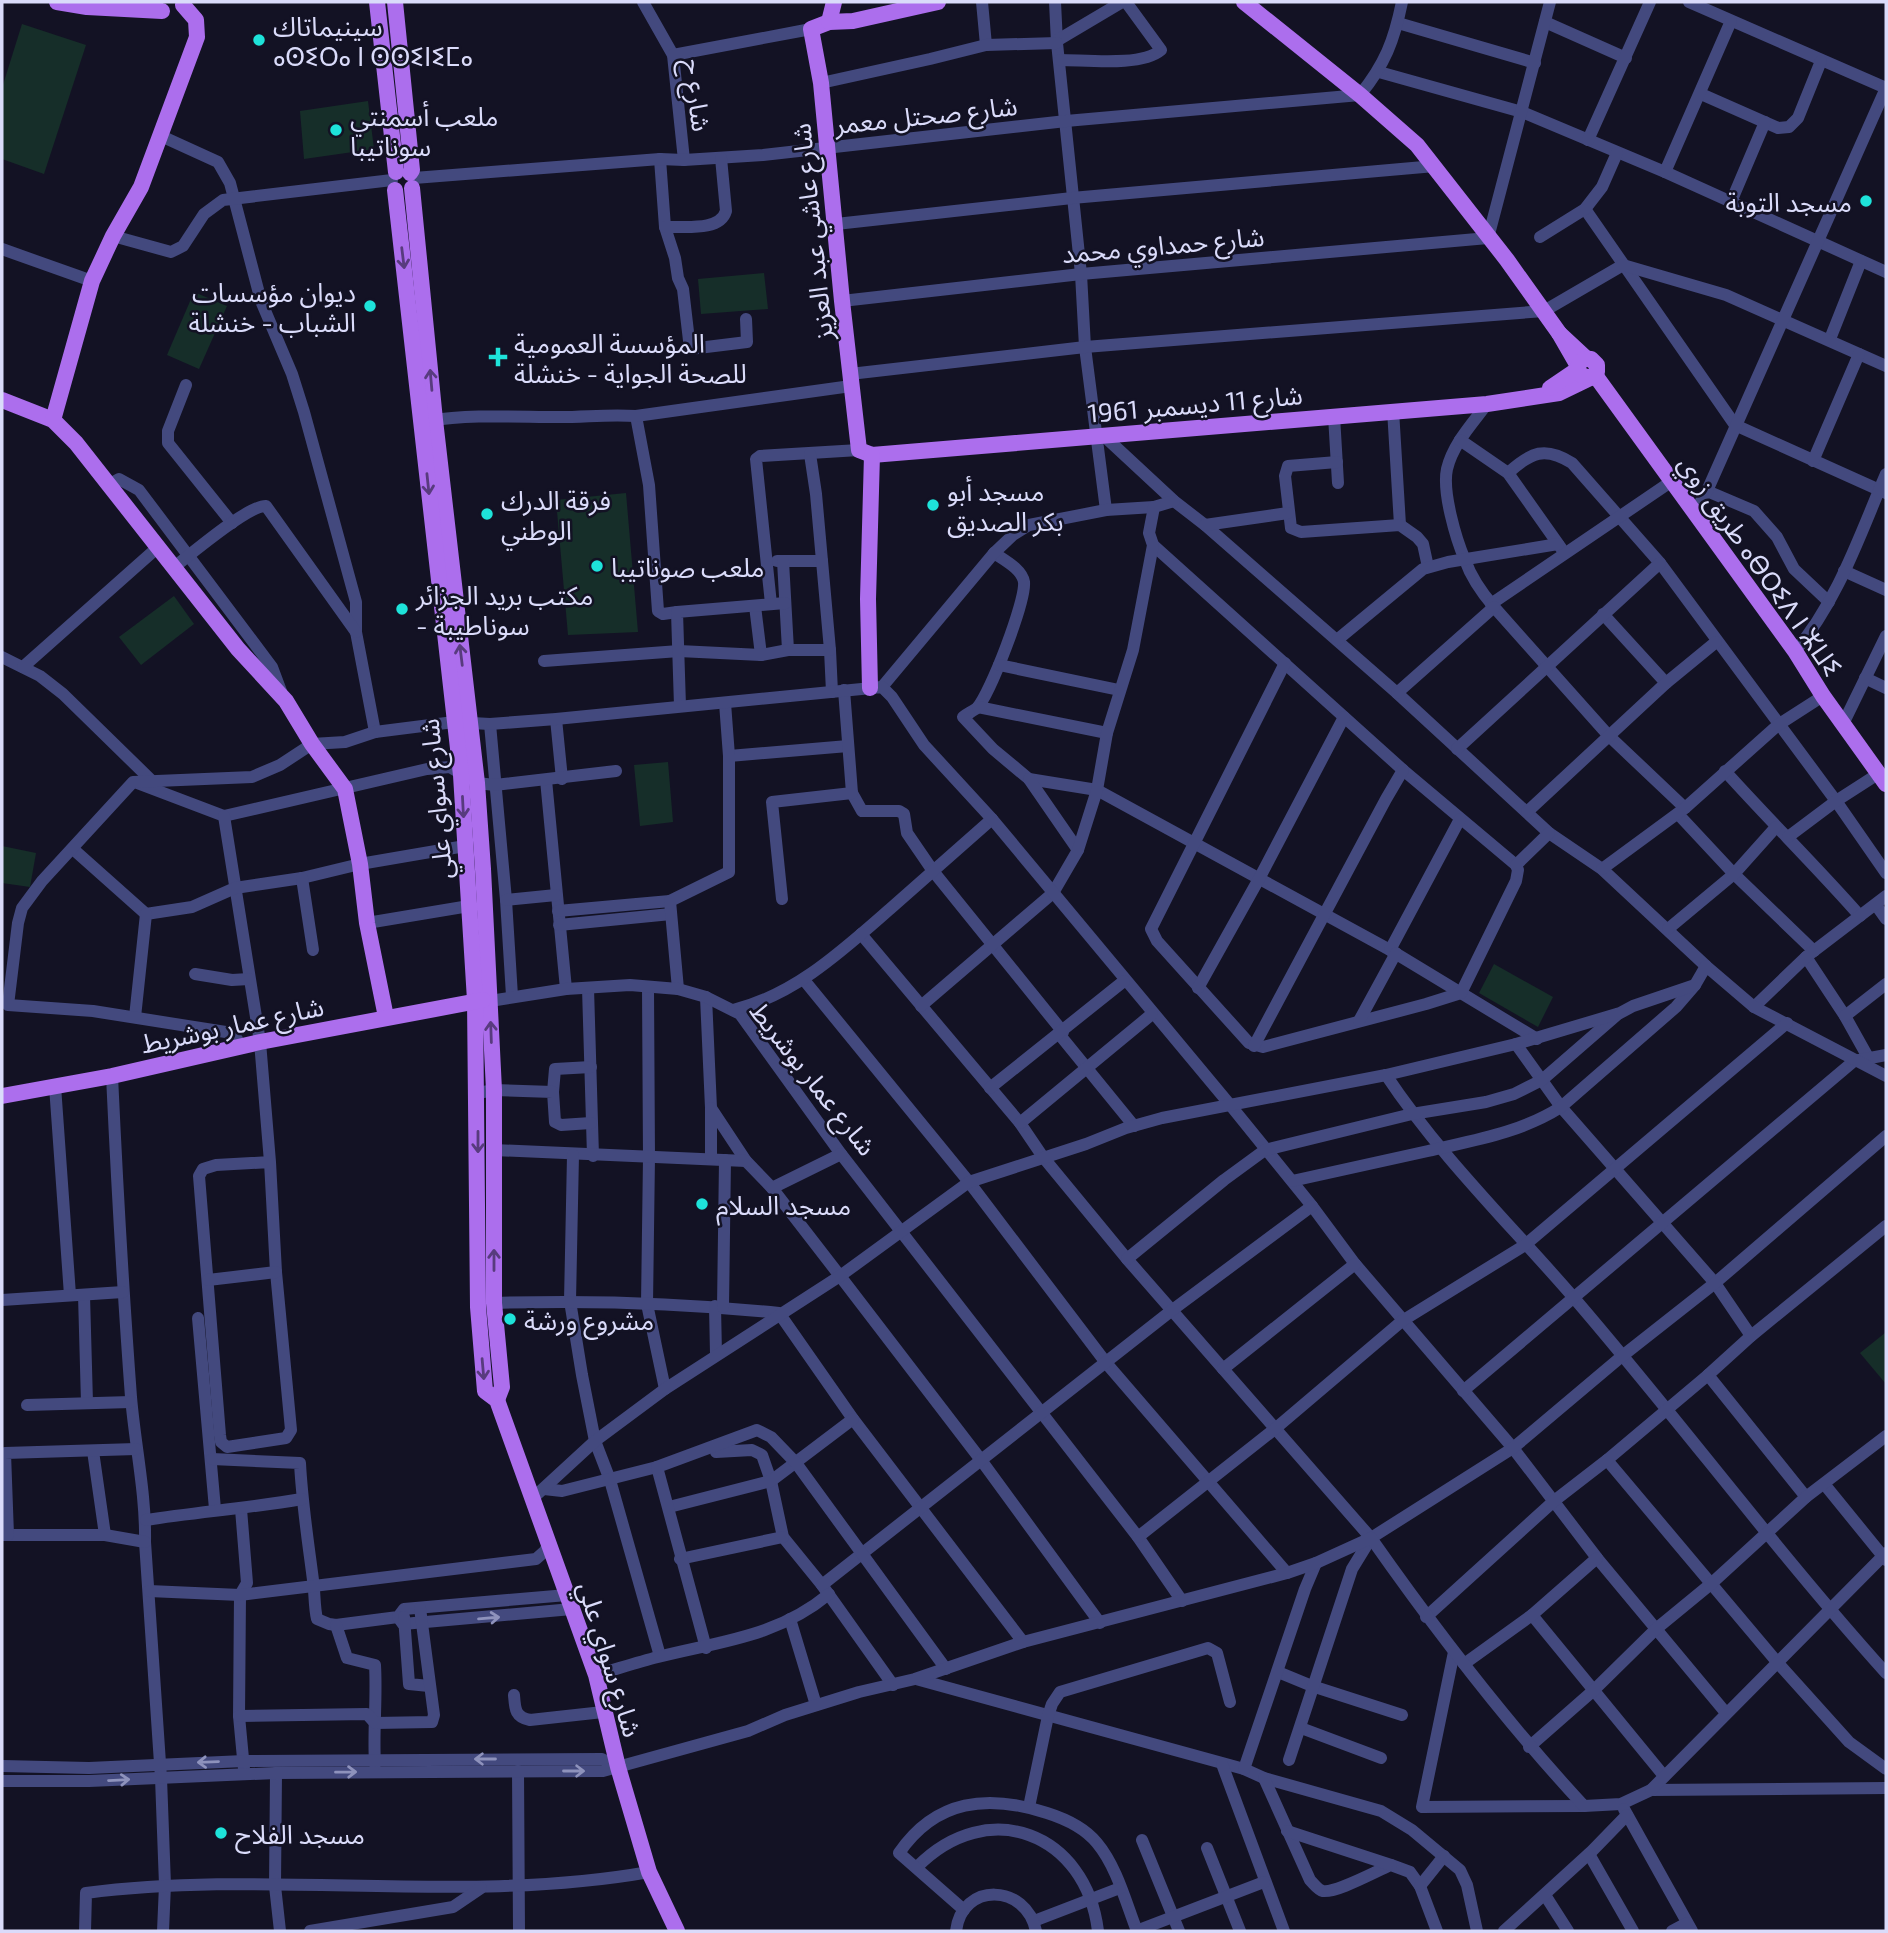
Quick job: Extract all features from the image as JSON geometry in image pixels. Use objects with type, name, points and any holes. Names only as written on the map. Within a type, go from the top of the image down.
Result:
[{"type":"main road","points":[[53,420],[92,281],[113,236],[141,187],[197,37],[175,5],[87,7],[57,2]]},
{"type":"main road","name":"شارع سواي علي","points":[[377,2],[403,180],[461,722],[468,906],[483,1000]]},
{"type":"main road","name":"شارع سواي علي","points":[[395,2],[412,170],[403,180]]},
{"type":"main road","points":[[829,22],[834,2]]},
{"type":"main road","points":[[811,29],[829,22],[853,21],[938,2]]},
{"type":"main road","points":[[1244,2],[1360,95],[1417,145],[1544,311]]},
{"type":"main road","name":"شارع عاشي عبد العزيز","points":[[811,29],[821,83],[850,380],[865,453],[868,598],[876,687]]},
{"type":"main road","name":"طريق زوي ⴰⴱⵔⵉⴷ ⵏ ⵣⵡⵉ","points":[[1544,311],[1695,511],[1796,652],[1823,696],[1882,779]]},
{"type":"main road","name":"شارع 11 ديسمبر 1961","points":[[865,453],[1487,404],[1559,393],[1586,369]]},
{"type":"main road","points":[[2,400],[53,420],[76,443],[238,649],[286,701],[312,744],[345,789],[386,1017]]},
{"type":"main road","name":"شارع سواي علي","points":[[461,722],[477,783],[486,1092],[478,1307],[485,1391],[497,1400],[539,1494],[549,1543],[596,1675],[603,1712],[649,1871],[677,1931]]},
{"type":"main road","name":"شارع عمار بوشريط","points":[[2,1096],[112,1076],[260,1042],[483,1000]]},
{"type":"main road","name":"شارع سواي علي","points":[[486,1092],[494,1150],[494,1303],[502,1387],[497,1400]]},
{"type":"street","name":"شارع ح","points":[[643,2],[673,55],[684,160]]},
{"type":"street","points":[[982,2],[986,44]]},
{"type":"street","points":[[1055,2],[1081,274],[1085,347],[1100,436],[1106,510]]},
{"type":"street","points":[[821,83],[986,44],[1057,41],[1124,2],[1161,47],[1152,57],[1136,60],[1060,60]]},
{"type":"street","points":[[1360,95],[1379,72],[1398,23],[1402,2]]},
{"type":"street","points":[[1488,238],[1550,2]]},
{"type":"street","points":[[1588,140],[1650,2]]},
{"type":"street","points":[[1689,2],[1886,88],[1707,491],[1695,511]]},
{"type":"street","points":[[1665,172],[1731,21]]},
{"type":"street","points":[[1545,22],[1626,58]]},
{"type":"street","points":[[1398,23],[1535,63]]},
{"type":"street","points":[[673,55],[811,29]]},
{"type":"street","points":[[1701,94],[1784,128],[1794,124],[1821,61]]},
{"type":"street","points":[[1379,72],[1522,112],[1665,172],[1886,272]]},
{"type":"street","name":"شارع صحتل معمر","points":[[233,199],[403,180],[660,159],[721,158],[1066,121],[1360,95]]},
{"type":"street","points":[[1731,202],[1765,122]]},
{"type":"street","points":[[161,136],[218,162],[230,183],[261,300],[292,374],[320,465],[356,602],[356,632],[375,732]]},
{"type":"street","points":[[1540,237],[1585,209],[1602,187],[1617,153]]},
{"type":"street","points":[[665,227],[715,224],[723,219],[726,211],[721,158]]},
{"type":"street","points":[[660,159],[665,227],[683,289],[691,349],[747,342],[746,319]]},
{"type":"street","points":[[836,225],[1072,198],[1435,166]]},
{"type":"street","points":[[113,236],[171,252],[183,246],[204,214],[223,200],[233,199]]},
{"type":"street","points":[[1585,209],[1735,425],[1883,492]]},
{"type":"street","name":"شارع حمداوي محمد","points":[[842,301],[1081,274],[1488,238]]},
{"type":"street","points":[[2,249],[92,281]]},
{"type":"street","points":[[1830,339],[1861,261]]},
{"type":"street","points":[[428,421],[465,417],[566,417],[608,414],[636,416],[850,380],[1085,347],[1544,311],[1623,265],[1727,295],[1784,318],[1886,366]]},
{"type":"street","points":[[1813,461],[1859,354]]},
{"type":"street","points":[[186,385],[168,431],[168,443],[232,523]]},
{"type":"street","points":[[1487,404],[1460,440],[1450,461],[1446,480],[1449,503],[1465,560],[1492,605],[1609,736],[1681,811],[1734,874],[1810,954],[1869,1059]]},
{"type":"street","points":[[1393,410],[1400,526]]},
{"type":"street","points":[[636,416],[649,485],[659,613],[785,603]]},
{"type":"street","points":[[1334,416],[1338,483]]},
{"type":"street","points":[[1100,436],[1397,693],[1549,833],[1602,869],[1706,967],[1754,1007],[1886,1076]]},
{"type":"street","points":[[1460,440],[1508,473],[1561,548]]},
{"type":"street","points":[[1508,473],[1534,454],[1547,452],[1572,463],[1660,564],[1836,801],[1886,873]]},
{"type":"street","points":[[771,604],[756,459],[761,456],[865,453]]},
{"type":"street","points":[[810,454],[830,650],[848,746],[852,793],[862,811],[899,811],[904,814],[907,833],[933,871],[1134,1126]]},
{"type":"street","points":[[1337,462],[1288,466],[1285,476],[1287,513],[1291,528],[1301,532],[1400,526],[1423,544],[1428,567]]},
{"type":"street","points":[[1796,652],[1829,602],[1883,492],[1886,474]]},
{"type":"street","points":[[110,484],[119,479],[139,490],[272,667],[286,701]]},
{"type":"street","points":[[1397,693],[1492,605],[1525,582],[1561,548],[1621,517],[1672,481]]},
{"type":"street","points":[[1707,491],[1742,505],[1764,521],[1777,537],[1794,569],[1829,602]]},
{"type":"street","points":[[876,687],[1013,535],[1029,525],[1106,510],[1154,507],[1174,500]]},
{"type":"street","points":[[173,568],[232,523],[259,506],[266,506],[356,632]]},
{"type":"street","points":[[921,1006],[1053,893],[1078,850],[1097,790],[1107,733],[1133,650],[1153,545],[1149,533],[1154,507]]},
{"type":"street","points":[[1205,525],[1287,513]]},
{"type":"street","points":[[1153,545],[1285,663],[1403,770],[1516,865],[1518,870],[1516,881],[1461,993],[1263,1047],[1254,1046],[1243,1038],[1157,941],[1151,929],[1285,663]]},
{"type":"street","points":[[23,667],[157,548]]},
{"type":"street","points":[[1337,640],[1417,572],[1428,567],[1561,548]]},
{"type":"street","points":[[994,553],[1021,574],[1024,582],[1023,598],[999,665],[978,707],[963,717],[993,749],[1028,779],[1078,850]]},
{"type":"street","points":[[783,561],[788,650]]},
{"type":"street","points":[[766,563],[822,561]]},
{"type":"street","points":[[1457,749],[1660,564]]},
{"type":"street","points":[[1844,571],[1886,590]]},
{"type":"street","points":[[755,606],[761,655]]},
{"type":"street","points":[[677,612],[680,706]]},
{"type":"street","points":[[1603,614],[1666,683]]},
{"type":"street","points":[[1843,724],[1886,636]]},
{"type":"street","points":[[1527,813],[1666,683],[1716,642]]},
{"type":"street","points":[[544,661],[679,651],[761,655],[788,650],[830,650]]},
{"type":"street","points":[[2,657],[40,676],[63,694],[151,780]]},
{"type":"street","points":[[999,665],[1119,690]]},
{"type":"street","points":[[1865,678],[1886,688]]},
{"type":"street","points":[[238,1047],[237,1039],[232,1033],[135,1017],[5,1005],[22,908],[42,881],[133,782],[252,777],[280,765],[312,744],[345,742],[375,732],[461,722],[490,724],[556,719],[876,687],[892,697],[924,745],[992,819],[1231,1106],[1355,1264],[1513,1448],[1597,1558],[1726,1713]]},
{"type":"street","points":[[1602,869],[1681,811],[1778,725],[1823,696]]},
{"type":"street","points":[[559,925],[671,908],[729,872],[729,756],[725,703]]},
{"type":"street","points":[[978,707],[1107,733]]},
{"type":"street","points":[[1198,988],[1344,717]]},
{"type":"street","points":[[556,719],[562,779]]},
{"type":"street","points":[[490,724],[512,996]]},
{"type":"street","points":[[729,756],[848,746]]},
{"type":"street","points":[[133,782],[224,816],[427,769],[450,767],[477,783],[495,785],[615,771]]},
{"type":"street","points":[[1254,1046],[1403,770]]},
{"type":"street","points":[[1725,771],[1860,916]]},
{"type":"street","points":[[1028,779],[1097,790],[1393,951],[1537,1039]]},
{"type":"street","points":[[1788,837],[1836,801],[1882,779]]},
{"type":"street","points":[[546,780],[566,989]]},
{"type":"street","points":[[782,899],[772,802],[852,793]]},
{"type":"street","points":[[224,816],[260,1042],[270,1162],[276,1272],[291,1430],[286,1438],[227,1447],[221,1442],[200,1173],[207,1167],[216,1165],[270,1162]]},
{"type":"street","points":[[733,1010],[755,1004],[804,980],[861,934],[992,819]]},
{"type":"street","points":[[1359,1021],[1460,819]]},
{"type":"street","points":[[1668,929],[1734,874],[1776,827]]},
{"type":"street","points":[[1516,865],[1549,833]]},
{"type":"street","points":[[146,914],[192,907],[235,888],[302,878],[360,864],[464,846]]},
{"type":"street","points":[[73,849],[146,914]]},
{"type":"street","points":[[302,878],[313,950]]},
{"type":"street","points":[[506,900],[556,895]]},
{"type":"street","points":[[1754,1007],[1810,954],[1881,900],[1886,919]]},
{"type":"street","points":[[367,923],[468,906]]},
{"type":"street","points":[[558,911],[671,908]]},
{"type":"street","points":[[671,908],[678,989]]},
{"type":"street","points":[[135,1017],[146,914]]},
{"type":"street","points":[[861,934],[1020,1123],[1043,1157],[1127,1259],[1371,1538],[1426,1617],[1529,1747],[1584,1806]]},
{"type":"street","points":[[1292,1181],[1517,1129],[1544,1118],[1561,1107],[1675,1007],[1695,985],[1706,967]]},
{"type":"street","points":[[195,974],[232,980],[249,979]]},
{"type":"street","points":[[804,980],[969,1182],[1107,1364],[1287,1573]]},
{"type":"street","points":[[990,1088],[1125,981]]},
{"type":"street","points":[[1845,1016],[1886,984]]},
{"type":"street","name":"شارع عمار بوشريط","points":[[483,1000],[566,989],[630,985],[678,989],[706,997],[740,1014],[841,1154],[1138,1537],[1182,1601]]},
{"type":"street","points":[[539,1494],[595,1441],[665,1389],[840,1276],[969,1182],[1134,1126],[1187,1113],[1386,1075],[1537,1039],[1620,1013],[1695,985]]},
{"type":"street","points":[[588,988],[593,1156]]},
{"type":"street","points":[[648,988],[648,1304],[665,1389]]},
{"type":"street","points":[[706,997],[712,1108],[711,1159]]},
{"type":"street","points":[[1127,1259],[1265,1150],[1412,1114],[1503,1098],[1542,1080],[1620,1013]]},
{"type":"street","points":[[1020,1123],[1152,1014]]},
{"type":"street","points":[[1138,1537],[1276,1428],[1402,1321],[1525,1245],[1787,1023]]},
{"type":"street","points":[[1516,1044],[1561,1107],[1715,1283],[1751,1336]]},
{"type":"street","points":[[1463,1391],[1854,1061],[1886,1055]]},
{"type":"street","points":[[591,1067],[555,1069],[553,1092],[555,1122],[561,1125],[591,1124]]},
{"type":"street","points":[[1386,1075],[1412,1114],[1574,1298],[1828,1609],[1886,1673]]},
{"type":"street","points":[[112,1076],[131,1402],[146,1520],[145,1542],[161,1778],[163,1931]]},
{"type":"street","points":[[55,1086],[70,1295]]},
{"type":"street","points":[[486,1092],[553,1092]]},
{"type":"street","points":[[712,1108],[746,1161],[772,1188],[981,1460],[1100,1623]]},
{"type":"street","points":[[2,1781],[89,1775],[160,1764],[244,1761],[518,1771],[603,1771],[748,1731],[785,1714],[915,1679],[1023,1642],[1317,1563],[1371,1538],[1513,1448],[1621,1357],[1715,1283],[1886,1136]]},
{"type":"street","points":[[494,1150],[746,1161]]},
{"type":"street","points":[[772,1188],[841,1154]]},
{"type":"street","points":[[573,1155],[570,1301],[595,1441],[610,1480],[660,1656]]},
{"type":"street","points":[[716,1354],[725,1160]]},
{"type":"street","points":[[596,1675],[660,1656],[706,1648],[772,1628],[811,1609],[825,1590],[862,1554],[919,1508],[1107,1364],[1171,1311],[1312,1206]]},
{"type":"street","points":[[1426,1617],[1554,1501],[1607,1460],[1751,1336],[1886,1228]]},
{"type":"street","points":[[1223,1369],[1355,1264]]},
{"type":"street","points":[[208,1280],[276,1272]]},
{"type":"street","points":[[2,1300],[123,1292]]},
{"type":"street","points":[[84,1295],[87,1403]]},
{"type":"street","points":[[494,1303],[570,1301],[719,1307],[779,1313],[919,1508],[1023,1642]]},
{"type":"street","points":[[198,1318],[215,1509]]},
{"type":"street","points":[[1708,1375],[1806,1497]]},
{"type":"street","points":[[27,1405],[131,1402]]},
{"type":"street","points":[[669,1507],[771,1481],[853,1419]]},
{"type":"street","points":[[539,1494],[562,1491],[657,1467],[757,1430],[771,1437],[796,1463],[946,1669]]},
{"type":"street","points":[[756,1452],[757,1430]]},
{"type":"street","points":[[1529,1747],[1594,1690],[1656,1629],[1712,1583],[1806,1497],[1886,1436]]},
{"type":"street","points":[[136,1449],[5,1454],[5,1535],[105,1535],[145,1542]]},
{"type":"street","points":[[93,1451],[105,1535]]},
{"type":"street","points":[[691,1456],[727,1451],[756,1452],[762,1455],[771,1481],[783,1537],[893,1685]]},
{"type":"street","points":[[212,1459],[300,1463],[314,1606],[317,1619],[328,1625],[402,1617],[420,1608],[570,1602]]},
{"type":"street","points":[[1607,1460],[1777,1662],[1849,1742],[1886,1769]]},
{"type":"street","points":[[657,1467],[706,1648]]},
{"type":"street","points":[[1504,1931],[1589,1854],[1624,1810],[1651,1790],[1828,1609],[1885,1556],[1825,1485]]},
{"type":"street","points":[[146,1520],[302,1499]]},
{"type":"street","points":[[241,1509],[247,1583],[240,1595],[239,1716],[244,1775]]},
{"type":"street","points":[[680,1559],[783,1537]]},
{"type":"street","points":[[1289,1760],[1352,1569],[1371,1538]]},
{"type":"street","points":[[149,1591],[240,1595],[536,1559],[549,1543]]},
{"type":"street","points":[[1464,1664],[1532,1615],[1597,1558]]},
{"type":"street","points":[[1244,1769],[1305,1589],[1317,1563]]},
{"type":"street","points":[[402,1617],[421,1623],[570,1602]]},
{"type":"street","points":[[374,1723],[432,1723],[434,1715],[420,1608]]},
{"type":"street","points":[[1532,1615],[1664,1776]]},
{"type":"street","points":[[402,1617],[409,1684],[429,1686]]},
{"type":"street","points":[[790,1619],[816,1705]]},
{"type":"street","points":[[336,1625],[347,1658],[375,1665],[375,1765]]},
{"type":"street","points":[[1029,1807],[1048,1716],[1060,1692],[1208,1648],[1217,1653],[1230,1702]]},
{"type":"street","points":[[1412,1830],[1422,1807],[1454,1652]]},
{"type":"street","points":[[1278,1672],[1312,1686],[1402,1714]]},
{"type":"street","points":[[915,1679],[1244,1769],[1264,1779],[1381,1811],[1412,1830],[1460,1870],[1467,1885],[1477,1931]]},
{"type":"street","points":[[513,1695],[516,1711],[521,1718],[530,1720],[603,1712]]},
{"type":"street","points":[[239,1716],[367,1714],[374,1723]]},
{"type":"street","points":[[1301,1728],[1381,1758]]},
{"type":"street","points":[[2,1766],[89,1775],[161,1778],[375,1765],[602,1759],[618,1767]]},
{"type":"street","points":[[1222,1764],[1284,1931]]},
{"type":"street","points":[[518,1771],[519,1931]]},
{"type":"street","points":[[276,1773],[275,1885],[280,1931]]},
{"type":"street","points":[[1264,1779],[1310,1880],[1322,1891],[1333,1890],[1391,1865]]},
{"type":"street","points":[[1651,1790],[1886,1788]]},
{"type":"street","points":[[964,1910],[899,1853],[912,1835],[946,1811],[988,1802],[1029,1807],[1059,1817],[1088,1833],[1102,1849],[1136,1931],[1264,1882]]},
{"type":"street","points":[[1422,1807],[1584,1806],[1624,1810]]},
{"type":"street","points":[[1624,1810],[1689,1927],[1672,1931]]},
{"type":"street","points":[[917,1867],[947,1842],[985,1830],[1005,1830],[1043,1841],[1059,1852],[1084,1882],[1092,1900],[1098,1931]]},
{"type":"street","points":[[1287,1831],[1410,1872],[1420,1886],[1437,1931]]},
{"type":"street","points":[[1142,1840],[1179,1931]]},
{"type":"street","points":[[1207,1848],[1240,1931]]},
{"type":"street","points":[[1589,1854],[1633,1931]]},
{"type":"street","points":[[1420,1886],[1444,1856]]},
{"type":"street","points":[[85,1931],[86,1893],[164,1885],[482,1888],[576,1883],[649,1871]]},
{"type":"street","points":[[310,1931],[453,1907],[482,1888]]},
{"type":"street","points":[[956,1931],[964,1910],[984,1896],[1008,1896],[1019,1902],[1035,1926],[1120,1888]]},
{"type":"street","points":[[1545,1895],[1568,1931]]},
{"type":"green space","points":[[22,24],[86,45],[44,174],[2,159],[2,88]]},
{"type":"green space","name":"ملعب أسمنتي سوناتيبا","points":[[368,101],[374,149],[304,159],[300,111]]},
{"type":"green space","points":[[764,273],[768,309],[701,314],[698,279]]},
{"type":"green space","points":[[194,292],[227,306],[199,369],[167,355]]},
{"type":"green space","name":"ملعب صوناتيبا","points":[[626,493],[638,632],[568,635],[556,500]]},
{"type":"green space","points":[[174,596],[194,624],[141,665],[119,637]]},
{"type":"green space","points":[[668,762],[673,822],[640,826],[634,765]]},
{"type":"green space","points":[[2,846],[36,853],[30,887],[2,883]]},
{"type":"green space","points":[[1494,964],[1553,997],[1538,1027],[1479,993]]},
{"type":"green space","points":[[1885,1333],[1886,1335],[1886,1384],[1860,1353]]},
{"type":"place","name":"سينيماتاك ⴰⵙⵉⵔⴰ ⵏ ⵙⵙⵉⵏⵉⵎⴰ","points":[[259,40]]},
{"type":"place","name":"ملعب أسمنتي سوناتيبا","points":[[336,130]]},
{"type":"place","name":"مسجد التوبة","points":[[1866,201]]},
{"type":"place","name":"ديوان مؤسسات الشباب - خنشلة","points":[[370,306]]},
{"type":"place","name":"المؤسسة العمومية للصحة الجواية - خنشلة","points":[[498,357]]},
{"type":"place","name":"مسجد أبو بكر الصديق","points":[[933,505]]},
{"type":"place","name":"فرقة الدرك الوطني","points":[[487,514]]},
{"type":"place","name":"ملعب صوناتيبا","points":[[597,566]]},
{"type":"place","name":"مكتب بريد الجزائر - سوناطيبة","points":[[402,609]]},
{"type":"place","name":"مسجد السلام","points":[[702,1204]]},
{"type":"place","name":"مشروع ورشة","points":[[510,1319]]},
{"type":"place","name":"مسجد الفلاح","points":[[221,1833]]}]
